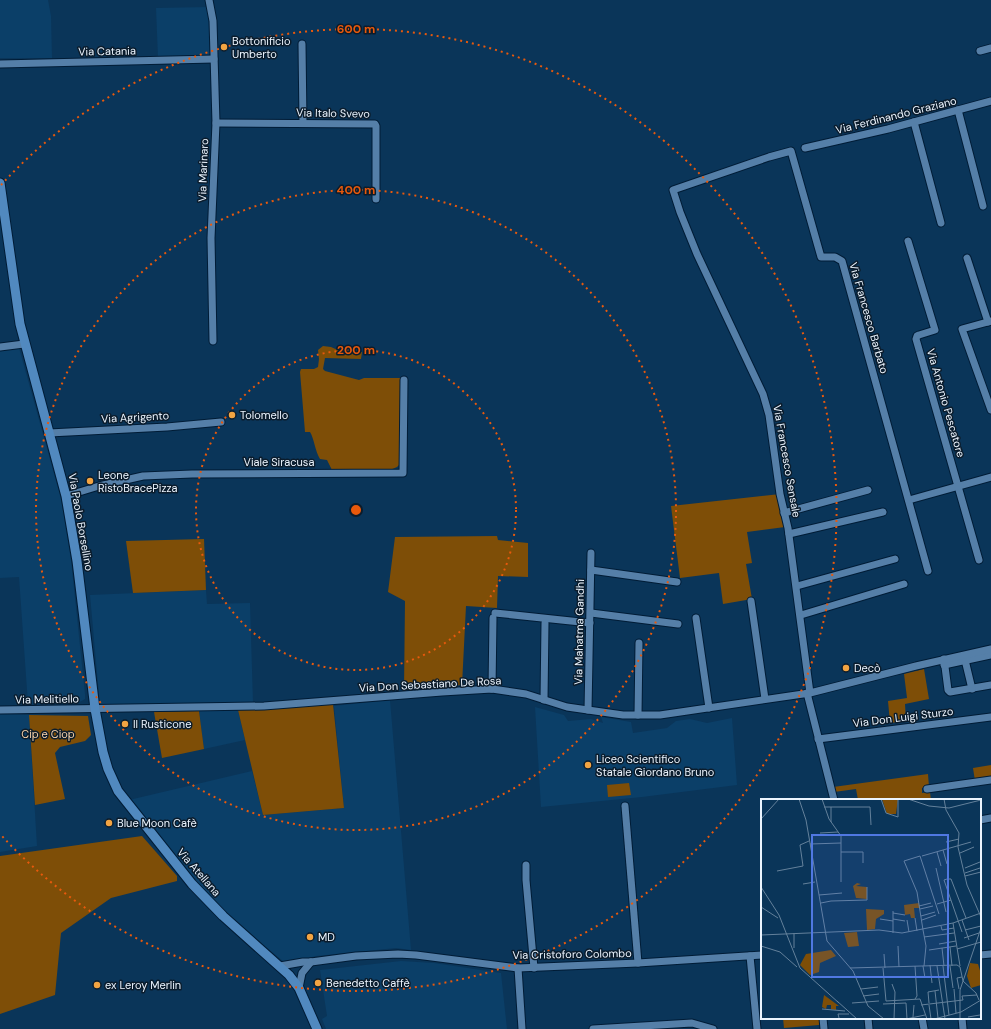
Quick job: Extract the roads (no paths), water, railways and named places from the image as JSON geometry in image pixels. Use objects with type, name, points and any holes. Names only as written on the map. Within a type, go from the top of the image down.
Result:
[{"type":"main road","name":"Via Paolo Borsellino","points":[[0,183],[12,275],[24,344],[66,496],[77,561],[95,709]]},
{"type":"main road","name":"Via Atellana","points":[[95,709],[102,752],[118,790],[192,884],[223,916],[289,975],[299,988],[316,1029]]},
{"type":"street","name":"Via Marinaro","points":[[209,0],[213,21],[216,123],[211,238],[213,341]]},
{"type":"street","points":[[302,44],[303,123]]},
{"type":"street","points":[[980,51],[991,48]]},
{"type":"street","name":"Via Catania","points":[[0,64],[214,59]]},
{"type":"street","name":"Via Ferdinando Graziano","points":[[806,148],[991,102]]},
{"type":"street","points":[[958,110],[983,206]]},
{"type":"street","points":[[914,122],[940,223]]},
{"type":"street","name":"Via Italo Svevo","points":[[216,123],[376,124],[376,199]]},
{"type":"street","name":"Via Francesco Barbato","points":[[682,186],[791,151],[821,257],[835,257],[842,261],[928,571]]},
{"type":"street","name":"Via Francesco Sensale","points":[[682,186],[673,190],[680,212],[697,254],[763,394],[772,430],[784,513],[789,534],[797,586],[809,693],[818,738],[834,799]]},
{"type":"street","name":"Via Antonio Pescatore","points":[[908,241],[934,330],[919,335],[916,339],[979,560]]},
{"type":"street","points":[[967,258],[989,322],[962,328],[991,410]]},
{"type":"street","points":[[0,347],[24,344]]},
{"type":"street","name":"Viale Siracusa","points":[[66,496],[99,486],[143,476],[192,474],[402,473],[404,380]]},
{"type":"street","name":"Via Agrigento","points":[[49,433],[167,427],[221,422]]},
{"type":"street","points":[[909,500],[991,477]]},
{"type":"street","points":[[784,513],[868,490]]},
{"type":"street","points":[[789,534],[883,512]]},
{"type":"street","name":"Via Mahatma Gandhi","points":[[588,710],[591,554]]},
{"type":"street","points":[[797,586],[895,559]]},
{"type":"street","points":[[591,570],[677,582]]},
{"type":"street","points":[[801,615],[904,584]]},
{"type":"street","points":[[751,601],[765,699]]},
{"type":"street","points":[[590,612],[678,624]]},
{"type":"street","points":[[492,689],[494,616],[590,623]]},
{"type":"street","points":[[696,618],[709,708]]},
{"type":"street","points":[[544,700],[545,623]]},
{"type":"street","points":[[638,715],[639,643]]},
{"type":"street","points":[[944,662],[965,660],[990,653]]},
{"type":"street","points":[[944,662],[990,653]]},
{"type":"street","points":[[990,653],[991,663]]},
{"type":"street","points":[[965,660],[972,688]]},
{"type":"street","points":[[944,662],[948,690],[950,692],[991,686]]},
{"type":"street","name":"Via Don Sebastiano De Rosa","points":[[95,709],[264,706],[492,689],[513,691],[561,706],[623,715],[660,715],[809,693],[944,662]]},
{"type":"street","name":"Via Melitiello","points":[[0,710],[95,709]]},
{"type":"street","name":"Via Don Luigi Sturzo","points":[[818,738],[991,717]]},
{"type":"street","points":[[927,789],[991,780]]},
{"type":"street","points":[[625,806],[638,963]]},
{"type":"street","points":[[981,820],[991,818]]},
{"type":"street","points":[[526,865],[534,968]]},
{"type":"street","name":"Via Cristoforo Colombo","points":[[280,966],[356,956],[398,954],[518,968],[638,963],[761,955]]},
{"type":"street","points":[[981,955],[991,954]]},
{"type":"street","points":[[750,956],[757,1029],[752,1029]]},
{"type":"street","points":[[299,988],[302,973],[311,962]]},
{"type":"street","points":[[518,968],[522,1029]]},
{"type":"street","points":[[823,1019],[824,1029]]},
{"type":"street","points":[[868,1019],[869,1029]]},
{"type":"street","points":[[922,1019],[924,1029]]},
{"type":"street","points":[[962,1019],[963,1029]]},
{"type":"street","points":[[593,1029],[692,1023],[713,1029]]},
{"type":"place","name":"Bottonificio Umberto","points":[[224,47]]},
{"type":"place","name":"Tolomello","points":[[232,415]]},
{"type":"place","name":"Leone RistoBracePizza","points":[[90,481]]},
{"type":"place","name":"Decò","points":[[846,668]]},
{"type":"place","name":"Il Rusticone","points":[[125,724]]},
{"type":"place","name":"Liceo Scientifico Statale Giordano Bruno","points":[[588,765]]},
{"type":"place","name":"Blue Moon Cafè","points":[[109,823]]},
{"type":"place","name":"MD","points":[[310,937]]},
{"type":"place","name":"Benedetto Caffè","points":[[318,983]]},
{"type":"place","name":"ex Leroy Merlin","points":[[97,985]]},
{"type":"park label","name":"Cip e Ciop","points":[[48,734]]}]
